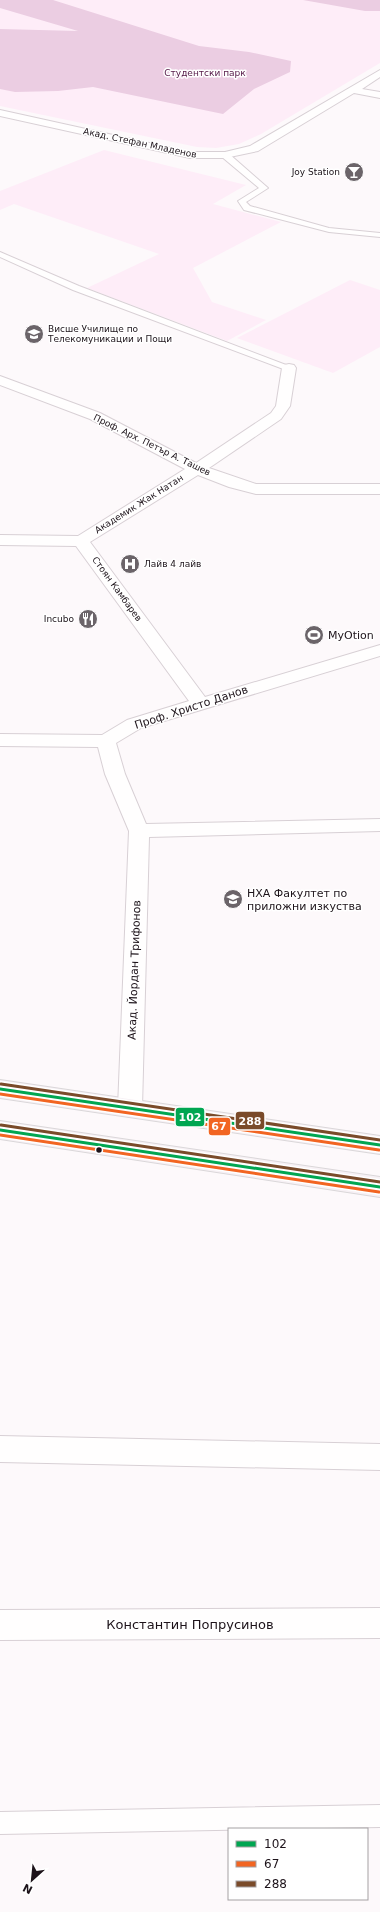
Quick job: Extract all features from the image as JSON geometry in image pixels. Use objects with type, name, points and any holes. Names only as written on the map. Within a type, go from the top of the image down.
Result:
[{"type":"main road","points":[[0,1089],[380,1145]]},
{"type":"main road","points":[[0,1130],[380,1187]]},
{"type":"street","name":"Акад. Стефан Младенов","points":[[0,113],[190,155],[225,155],[254,149],[380,73]]},
{"type":"street","points":[[352,90],[380,96]]},
{"type":"street","name":"Академик Жак Натан","points":[[81,541],[276,416],[283,406],[289,368]]},
{"type":"street","name":"Проф. Арх. Петър А. Ташев","points":[[0,380],[94,415],[197,468],[242,487],[256,489],[380,489]]},
{"type":"street","points":[[0,540],[81,541]]},
{"type":"street","name":"Стоян Камбарев","points":[[81,541],[200,703]]},
{"type":"street","name":"Проф. Христо Данов","points":[[106,741],[134,724],[380,650]]},
{"type":"street","points":[[0,740],[106,741]]},
{"type":"street","name":"Акад. Йордан Трифонов","points":[[106,741],[115,774],[139,831],[130,1108]]},
{"type":"street","points":[[139,831],[380,825]]},
{"type":"street","points":[[0,1449],[380,1457]]},
{"type":"street","name":"Константин Попрусинов","points":[[0,1625],[380,1623]]},
{"type":"lane","points":[[225,155],[264,188],[242,201],[247,208],[314,228],[355,235],[380,235]]},
{"type":"lane","points":[[0,254],[76,288],[289,368]]},
{"type":"lane","points":[[0,1823],[380,1816]]},
{"type":"green space","name":"Студентски парк","points":[[0,0],[380,0],[380,63],[261,134],[239,144],[216,148],[197,147],[0,106]]},
{"type":"green space","points":[[0,0],[53,0],[199,46],[249,52],[291,61],[290,72],[254,89],[223,114],[93,87],[58,91],[15,92],[0,89],[0,29],[78,31],[0,8]]},
{"type":"green space","points":[[303,0],[380,0],[380,11],[365,11]]},
{"type":"green space","points":[[104,150],[246,185],[213,204],[281,222],[193,268],[212,302],[266,320],[227,341],[87,288],[159,254],[14,204],[0,210],[0,191]]},
{"type":"green space","points":[[350,280],[380,290],[380,347],[333,373],[237,338]]},
{"type":"transit line","name":"288","points":[[1,1084],[380,1140]]},
{"type":"transit line","name":"102","points":[[0,1089],[380,1145]]},
{"type":"transit line","name":"67","points":[[0,1094],[379,1150]]},
{"type":"transit line","name":"288","points":[[1,1125],[380,1182]]},
{"type":"transit line","name":"102","points":[[0,1130],[380,1187]]},
{"type":"transit line","name":"67","points":[[0,1135],[379,1192]]},
{"type":"place","name":"Joy Station","points":[[354,172]]},
{"type":"place","name":"Висше Училище по Телекомуникации и Пощи","points":[[34,334]]},
{"type":"place","name":"Лайв 4 лайв","points":[[130,564]]},
{"type":"place","name":"Incubo","points":[[88,619]]},
{"type":"place","name":"MyOtion","points":[[314,635]]},
{"type":"place","name":"НХА Факултет по приложни изкуства","points":[[233,899]]}]
